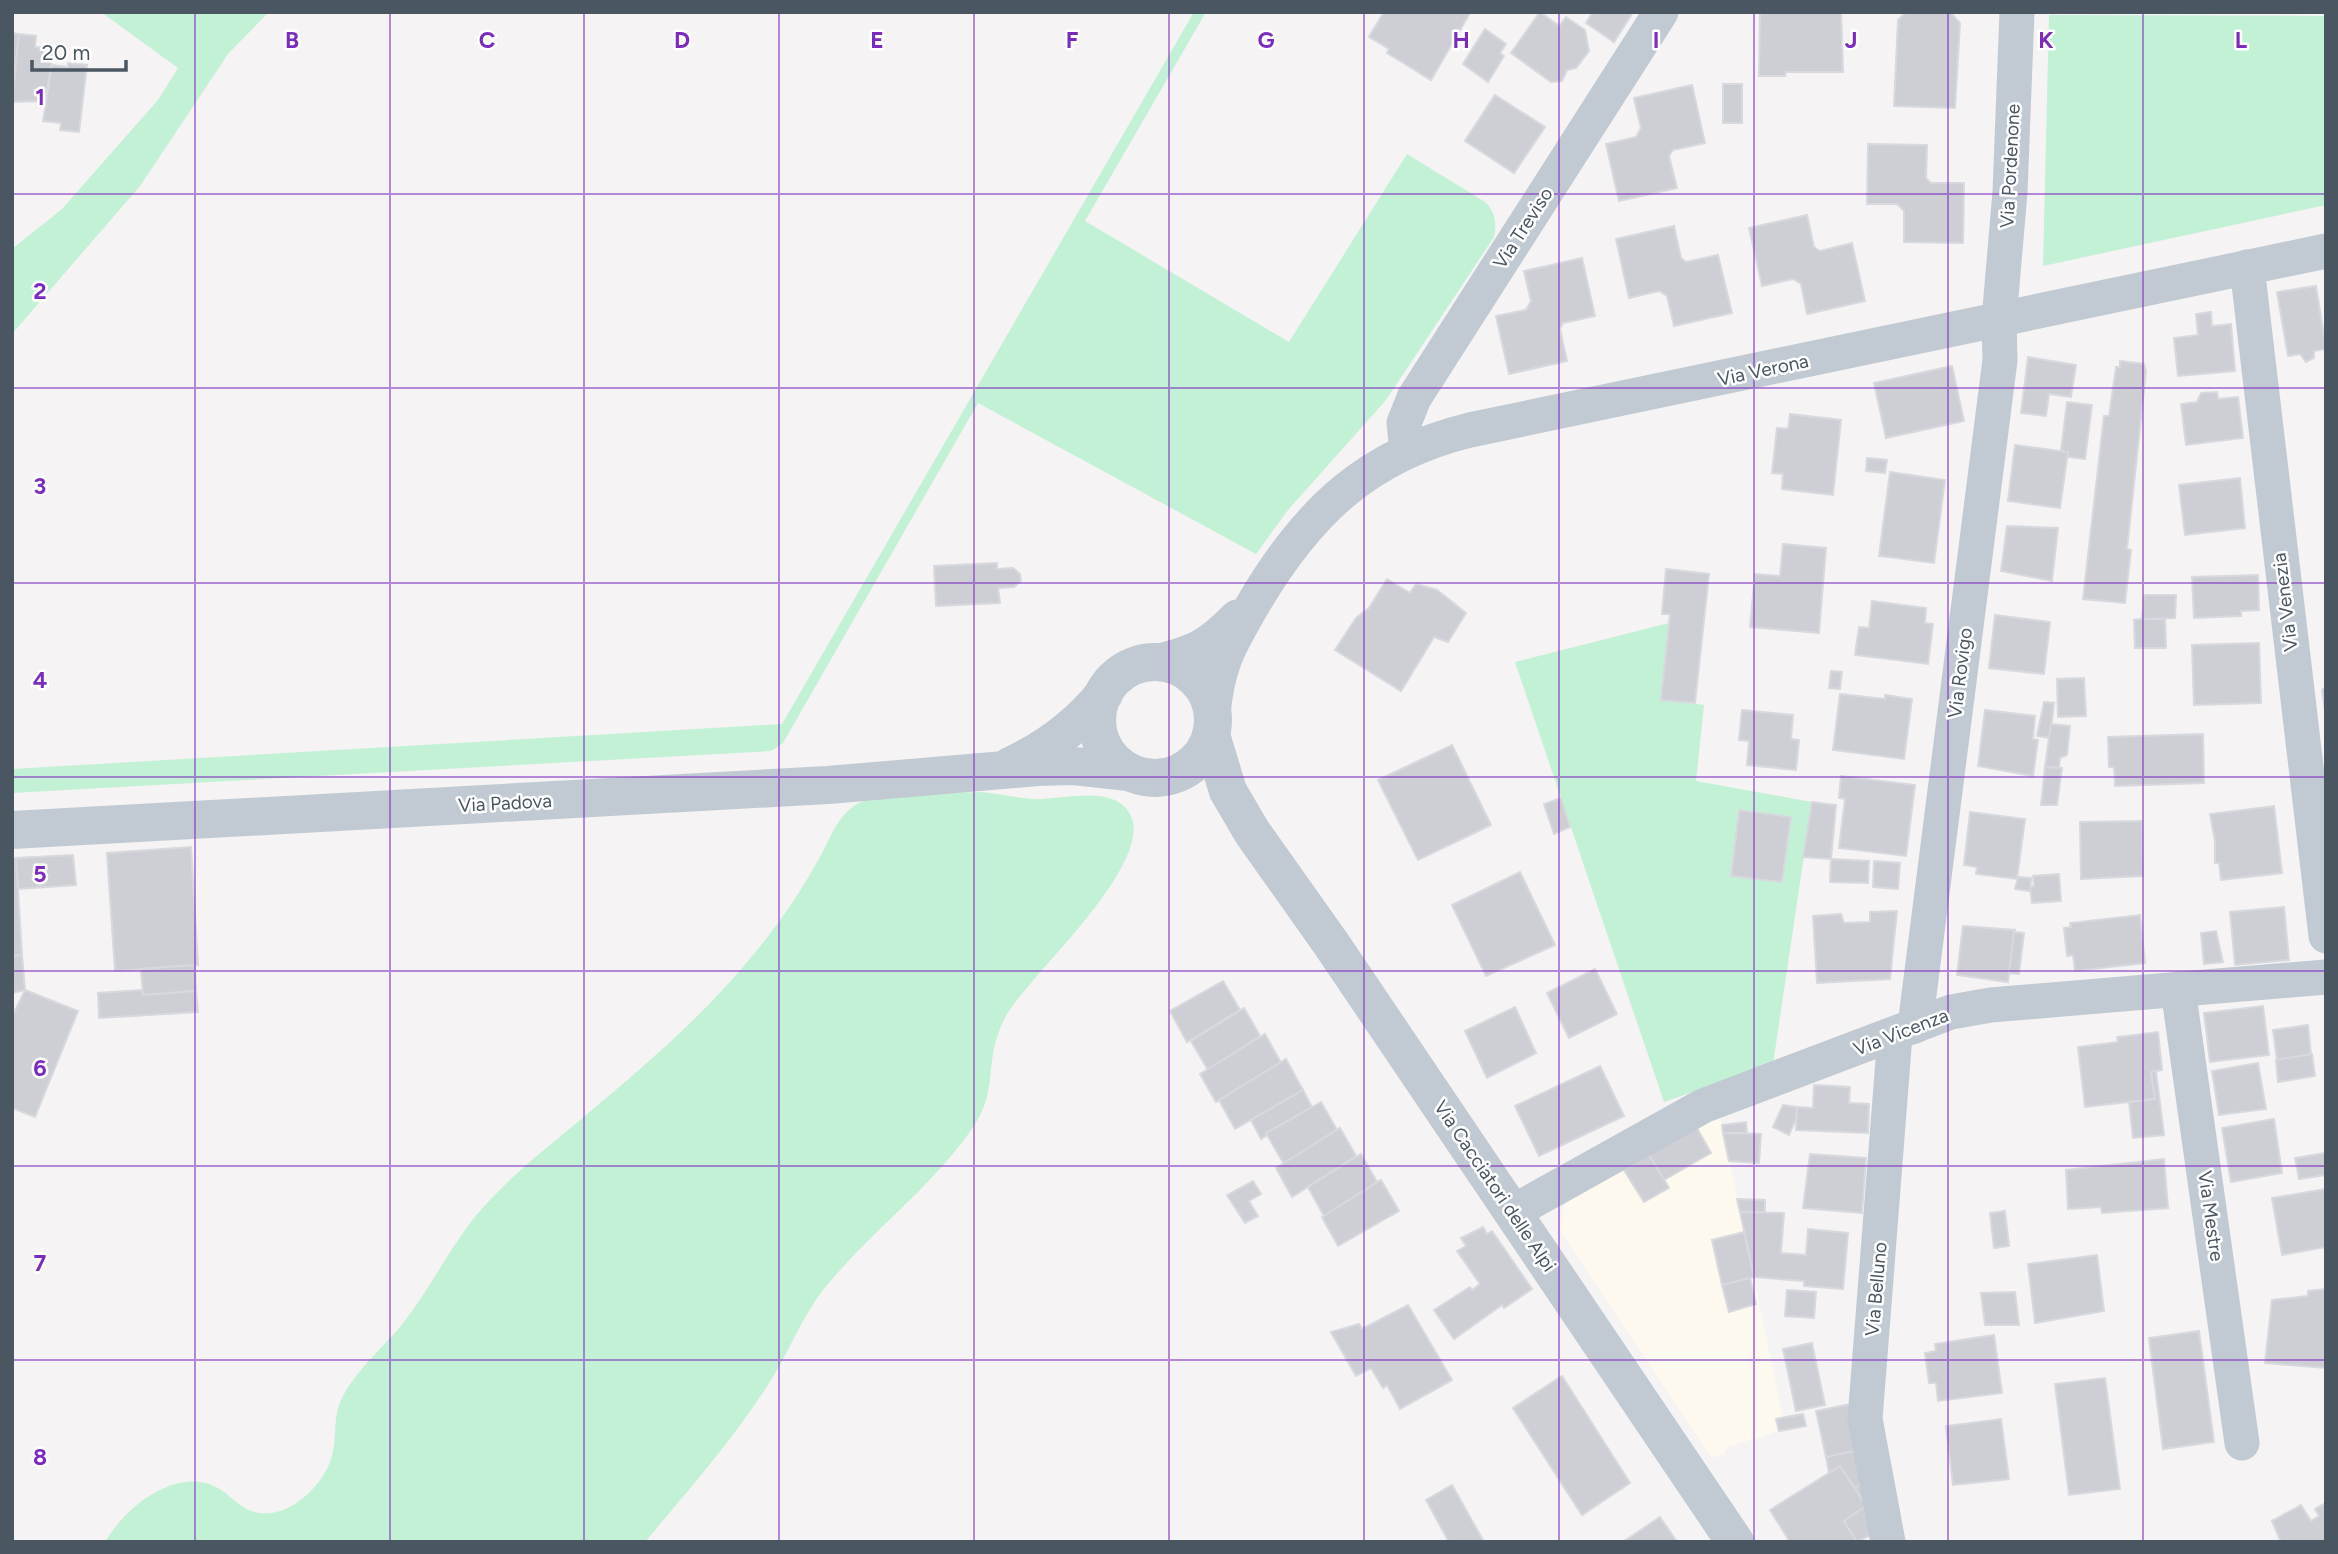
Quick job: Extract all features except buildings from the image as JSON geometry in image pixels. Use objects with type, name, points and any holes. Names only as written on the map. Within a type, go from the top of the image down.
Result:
[{"type":"street","name":"Via Treviso","points":[[1408,450],[1404,423],[1414,398],[1661,12]]},
{"type":"street","name":"Via Pordenone","points":[[1999,320],[2010,192],[2017,12]]},
{"type":"street","name":"Via Verona","points":[[1212,725],[1216,683],[1224,654],[1259,594],[1294,542],[1321,511],[1367,472],[1408,450],[1470,430],[2326,251]]},
{"type":"street","name":"Via Venezia","points":[[2247,267],[2326,936]]},
{"type":"street","name":"Via Rovigo","points":[[1905,1030],[2000,360],[1999,320]]},
{"type":"street","name":"Via Verona","points":[[1156,662],[1184,655],[1213,642],[1259,594]]},
{"type":"street","points":[[1156,662],[1125,671],[1104,694],[1098,709],[1101,740],[1107,754],[1143,776],[1184,771],[1195,763],[1212,725]]},
{"type":"street","name":"Via Cacciatori delle Alpi","points":[[1156,662],[1171,664],[1197,680],[1208,696],[1228,791],[1252,832],[1332,945],[1735,1542]]},
{"type":"street","name":"Via Padova","points":[[998,771],[1055,741],[1083,720],[1104,694]]},
{"type":"street","name":"Via Padova","points":[[12,830],[814,786],[1073,766],[1143,776]]},
{"type":"street","name":"Via Cacciatori delle Alpi","points":[[1143,776],[1182,783],[1206,794],[1252,832]]},
{"type":"street","name":"Via Vicenza","points":[[1513,1212],[1703,1106],[1755,1084],[1971,1007],[2326,977]]},
{"type":"street","name":"Via Mestre","points":[[2178,989],[2242,1443]]},
{"type":"street","name":"Via Belluno","points":[[1888,1542],[1865,1419],[1905,1030]]},
{"type":"shaded area","points":[[1720,1115],[1783,1418],[1777,1419],[1779,1431],[1728,1447],[1724,1454],[1711,1457],[1560,1230],[1565,1204]]},
{"type":"green space","points":[[101,12],[269,12],[228,54],[140,186],[12,334],[12,249],[62,209],[158,100],[178,68]]},
{"type":"green space","points":[[1194,12],[1206,12],[1085,221],[1289,342],[1407,154],[1485,202],[1491,209],[1495,223],[1494,237],[1386,400],[1288,510],[1256,554],[978,403],[783,743],[771,751],[12,793],[12,769],[782,724]]},
{"type":"green space","points":[[2049,15],[2326,16],[2326,205],[2043,266]]},
{"type":"green space","points":[[1669,623],[1661,699],[1704,705],[1696,781],[1812,802],[1773,1064],[1664,1102],[1515,662]],"holes":[[[1740,810],[1791,817],[1782,882],[1731,875]]]},
{"type":"green space","points":[[978,792],[1031,799],[1099,796],[1111,799],[1122,805],[1130,814],[1134,831],[1129,852],[1101,899],[1007,1015],[995,1043],[984,1106],[969,1133],[936,1173],[828,1284],[810,1309],[774,1375],[738,1428],[645,1542],[105,1542],[113,1529],[137,1505],[167,1487],[182,1483],[198,1482],[214,1486],[245,1508],[268,1513],[290,1507],[310,1492],[324,1474],[333,1454],[339,1405],[349,1386],[414,1308],[478,1213],[525,1166],[668,1044],[725,987],[763,943],[791,904],[844,815],[859,803],[884,795]]}]
